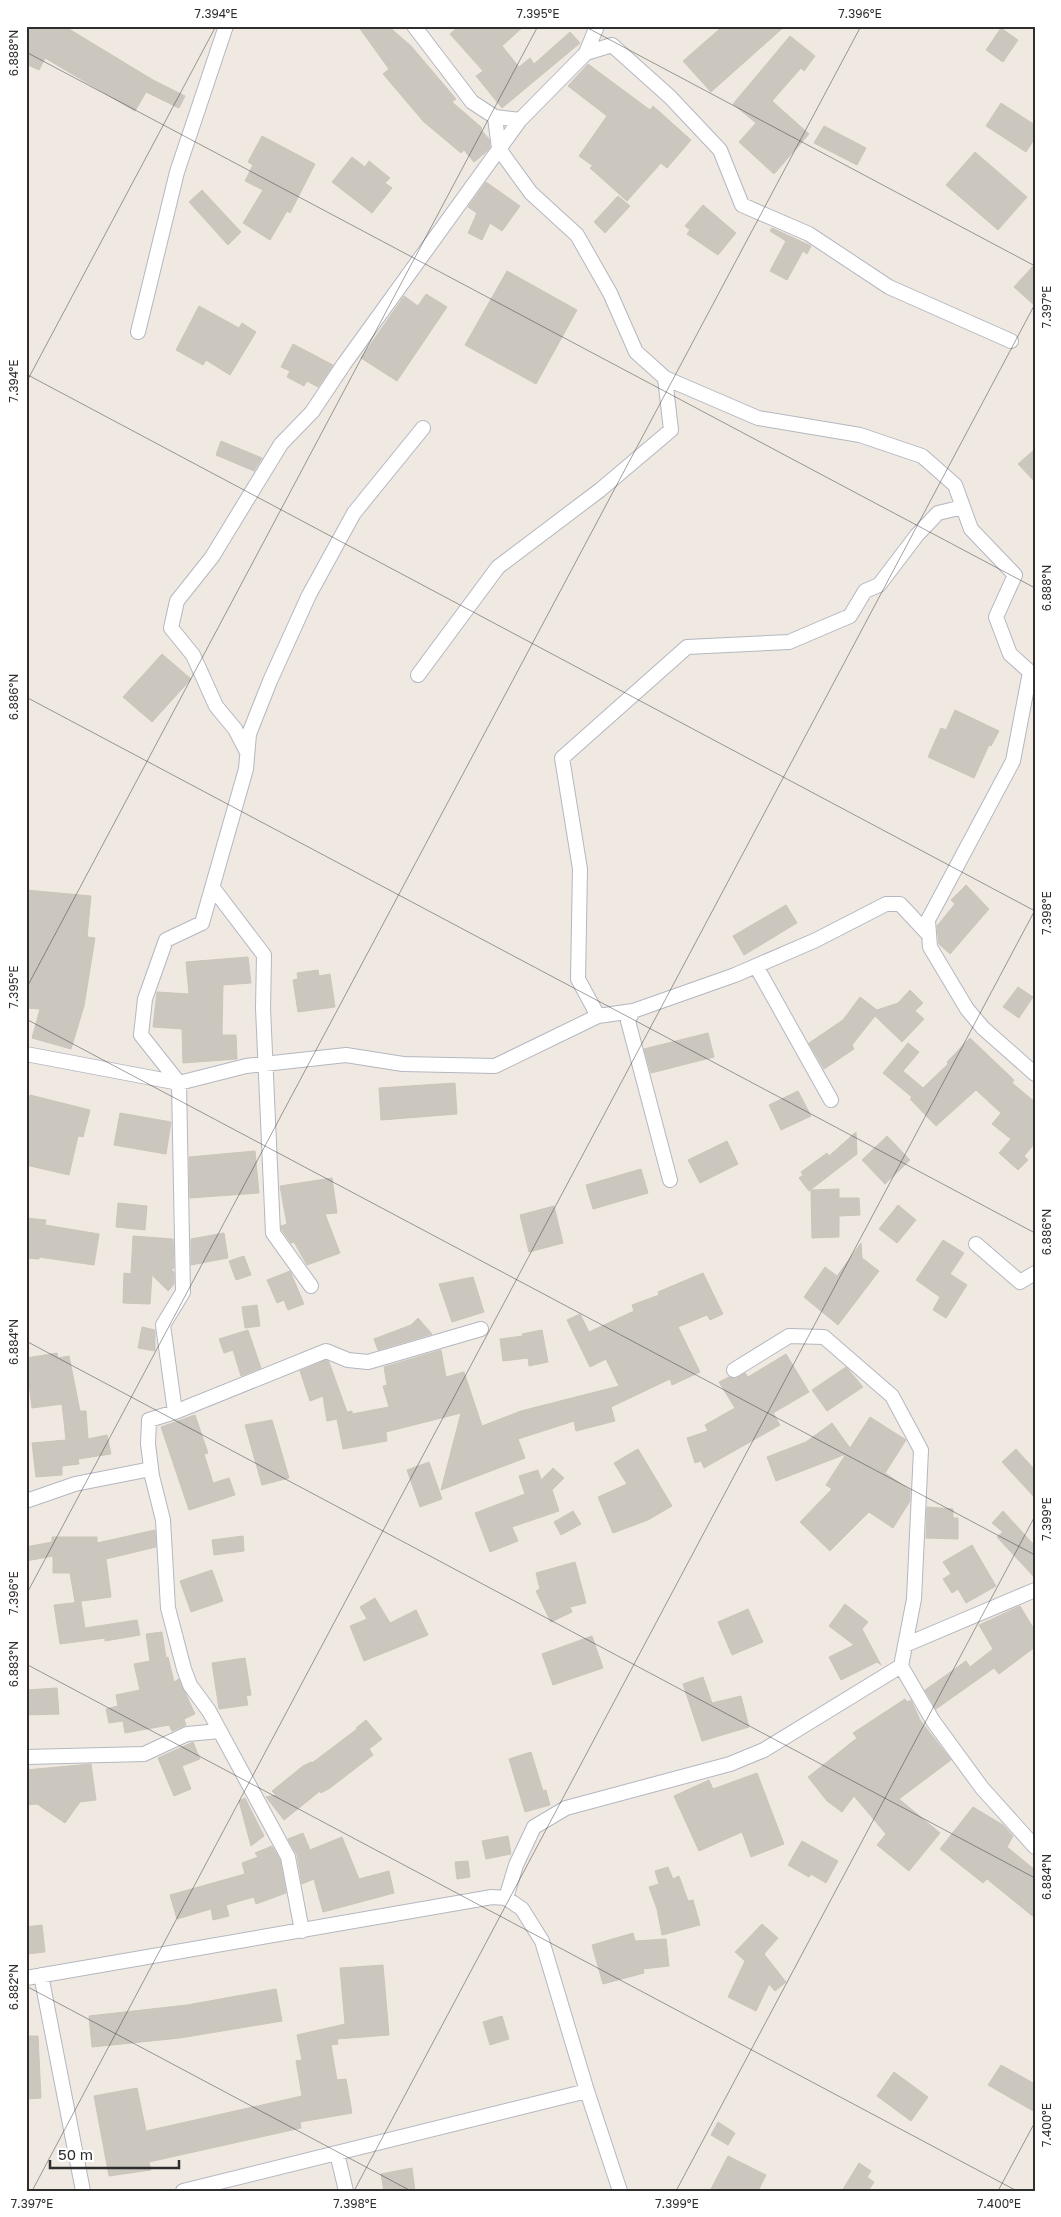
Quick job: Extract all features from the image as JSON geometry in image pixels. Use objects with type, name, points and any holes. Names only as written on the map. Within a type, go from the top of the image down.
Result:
[{"type":"street","points":[[138,332],[177,172],[226,26]]},
{"type":"street","points":[[414,26],[472,102],[495,117],[520,120]]},
{"type":"street","points":[[247,753],[235,729],[216,706],[193,655],[171,628],[177,601],[212,557],[281,444],[312,412],[344,364],[520,120],[586,53],[597,26]]},
{"type":"street","points":[[586,53],[612,45],[670,97],[720,150],[742,205],[809,234],[889,287],[1011,341]]},
{"type":"street","points":[[495,117],[499,149],[531,193],[577,235],[610,293],[636,352],[665,378],[758,418],[860,435],[922,456],[955,485],[971,529],[1015,575],[996,617],[1010,654],[1030,672],[1013,761],[928,920],[930,947],[967,1008],[983,1028],[1035,1074]]},
{"type":"street","points":[[418,675],[498,567],[600,490],[671,430],[665,378]]},
{"type":"street","points":[[175,1412],[162,1325],[183,1292],[179,1083],[141,1035],[145,999],[166,940],[202,923],[246,769],[249,734],[309,595],[354,513],[423,428]]},
{"type":"street","points":[[598,1016],[578,979],[580,869],[562,758],[687,647],[789,642],[850,616],[865,591],[879,585],[917,535],[938,513],[963,507]]},
{"type":"street","points":[[213,888],[264,955],[272,1233],[311,1286]]},
{"type":"street","points":[[26,1054],[179,1083],[246,1066],[346,1055],[403,1064],[495,1066],[598,1016],[633,1011],[756,966],[816,940],[886,904],[900,904],[929,935]]},
{"type":"street","points":[[756,966],[830,1100]]},
{"type":"street","points":[[633,1011],[628,1021],[670,1180]]},
{"type":"street","points":[[976,1244],[1020,1282],[1035,1273]]},
{"type":"street","points":[[302,1931],[288,1857],[220,1731],[190,1685],[184,1669],[168,1608],[163,1520],[151,1469],[150,1420],[175,1412],[326,1351],[348,1360],[368,1362],[481,1329]]},
{"type":"street","points":[[734,1370],[789,1336],[824,1337],[892,1396],[921,1450],[914,1599],[901,1666],[944,1736],[982,1788],[1035,1847]]},
{"type":"street","points":[[26,1501],[75,1484],[151,1469]]},
{"type":"street","points":[[905,1645],[1035,1590]]},
{"type":"street","points":[[506,1898],[516,1865],[534,1827],[566,1808],[730,1764],[764,1750],[901,1666]]},
{"type":"street","points":[[26,1757],[144,1754],[187,1734],[220,1731]]},
{"type":"street","points":[[26,1978],[492,1897],[506,1898],[522,1909],[542,1941],[587,2091],[620,2191]]},
{"type":"street","points":[[41,1976],[82,2191]]},
{"type":"street","points":[[183,2191],[587,2091]]},
{"type":"street","points":[[337,2153],[346,2191]]},
{"type":"building","points":[[26,26],[64,26],[153,80],[185,96],[179,108],[146,92],[135,111],[45,58],[39,70],[26,64]]},
{"type":"building","points":[[358,26],[388,26],[411,46],[456,99],[452,102],[482,128],[481,130],[489,139],[490,147],[486,152],[474,162],[464,150],[461,153],[424,122],[383,74],[389,69]]},
{"type":"building","points":[[459,26],[524,26],[502,46],[519,67],[530,58],[534,64],[570,32],[580,43],[502,108],[476,76],[483,71],[450,34]]},
{"type":"building","points":[[723,26],[785,26],[711,92],[683,61]]},
{"type":"building","points":[[1001,28],[1018,40],[1003,62],[986,50]]},
{"type":"building","points":[[790,36],[815,56],[804,71],[801,68],[772,101],[809,134],[774,174],[739,142],[756,123],[733,104]]},
{"type":"building","points":[[588,64],[650,110],[653,106],[691,140],[667,168],[661,163],[627,201],[590,168],[593,166],[579,156],[607,116],[568,86]]},
{"type":"building","points":[[1001,103],[1035,125],[1035,138],[1026,152],[986,126]]},
{"type":"building","points":[[824,126],[866,148],[857,165],[814,143]]},
{"type":"building","points":[[262,136],[315,164],[290,213],[287,211],[270,240],[243,223],[263,190],[245,181],[253,165],[248,162]]},
{"type":"building","points":[[975,152],[1027,197],[998,230],[946,185]]},
{"type":"building","points":[[352,157],[365,167],[369,161],[390,178],[385,183],[392,188],[372,213],[332,182]]},
{"type":"building","points":[[486,182],[520,206],[502,231],[490,223],[482,240],[468,233],[477,213],[468,207]]},
{"type":"building","points":[[202,190],[241,232],[228,245],[189,202]]},
{"type":"building","points":[[618,196],[630,206],[605,233],[594,222]]},
{"type":"building","points":[[703,205],[736,233],[718,255],[687,234],[690,230],[685,226]]},
{"type":"building","points":[[772,228],[811,246],[807,254],[803,251],[787,280],[770,271],[786,241],[770,231]]},
{"type":"building","points":[[1035,264],[1035,306],[1014,287]]},
{"type":"building","points":[[507,271],[577,310],[536,384],[465,345]]},
{"type":"building","points":[[426,294],[447,307],[397,381],[361,358],[404,296],[418,306]]},
{"type":"building","points":[[199,306],[239,328],[242,323],[256,332],[230,375],[206,360],[203,365],[176,350]]},
{"type":"building","points":[[293,344],[333,365],[318,387],[307,381],[304,386],[287,377],[290,371],[281,367]]},
{"type":"building","points":[[221,441],[262,458],[254,471],[216,455]]},
{"type":"building","points":[[1035,449],[1035,482],[1018,464]]},
{"type":"building","points":[[162,654],[191,679],[152,722],[123,697]]},
{"type":"building","points":[[955,710],[999,731],[991,746],[989,745],[974,778],[928,757],[941,728],[946,730]]},
{"type":"building","points":[[966,885],[989,909],[950,954],[939,944],[937,926],[955,904],[951,900]]},
{"type":"building","points":[[26,890],[91,896],[87,937],[95,938],[84,1006],[71,1049],[32,1038],[40,1009],[26,1008]]},
{"type":"building","points":[[786,905],[797,923],[744,955],[733,936]]},
{"type":"building","points":[[248,957],[251,983],[223,985],[222,1035],[236,1035],[237,1059],[183,1063],[182,1029],[153,1027],[157,992],[189,994],[186,962]]},
{"type":"building","points":[[318,970],[319,976],[330,974],[335,1007],[298,1012],[293,980],[298,979],[297,973]]},
{"type":"building","points":[[1018,987],[1033,997],[1019,1018],[1003,1007]]},
{"type":"building","points":[[910,990],[923,1003],[915,1011],[924,1019],[902,1042],[875,1016],[852,1045],[854,1049],[824,1069],[809,1043],[843,1020],[860,997],[877,1010],[898,1003]]},
{"type":"building","points":[[708,1033],[714,1057],[651,1073],[644,1049]]},
{"type":"building","points":[[970,1038],[1014,1080],[1012,1083],[1035,1102],[1035,1143],[1024,1156],[1028,1160],[1018,1170],[999,1153],[1011,1139],[992,1124],[1001,1113],[976,1090],[936,1126],[910,1099],[912,1097],[883,1073],[908,1043],[919,1052],[903,1071],[923,1088],[948,1064],[947,1062]]},
{"type":"building","points":[[455,1083],[457,1114],[381,1120],[379,1088]]},
{"type":"building","points":[[798,1091],[811,1116],[781,1130],[769,1105]]},
{"type":"building","points":[[30,1095],[90,1110],[83,1137],[78,1136],[69,1175],[26,1165],[26,1110]]},
{"type":"building","points":[[120,1113],[171,1122],[166,1154],[114,1145]]},
{"type":"building","points":[[856,1132],[857,1154],[809,1191],[799,1178],[803,1175],[801,1172],[827,1153],[829,1156]]},
{"type":"building","points":[[887,1136],[910,1160],[885,1184],[862,1160]]},
{"type":"building","points":[[727,1141],[738,1164],[700,1183],[688,1160]]},
{"type":"building","points":[[255,1151],[259,1193],[190,1198],[189,1157]]},
{"type":"building","points":[[641,1169],[648,1193],[593,1209],[586,1185]]},
{"type":"building","points":[[332,1178],[337,1213],[325,1214],[340,1253],[307,1265],[294,1242],[291,1243],[282,1230],[281,1226],[287,1224],[280,1186]]},
{"type":"building","points":[[839,1189],[839,1198],[859,1198],[860,1215],[839,1216],[839,1237],[812,1238],[811,1190]]},
{"type":"building","points":[[118,1203],[147,1206],[145,1230],[116,1227]]},
{"type":"building","points":[[898,1205],[916,1220],[897,1243],[879,1229]]},
{"type":"building","points":[[554,1206],[563,1243],[529,1252],[520,1215]]},
{"type":"building","points":[[26,1218],[46,1220],[45,1225],[99,1234],[94,1265],[39,1257],[39,1259],[26,1258]]},
{"type":"building","points":[[224,1233],[228,1258],[191,1265],[191,1239]]},
{"type":"building","points":[[133,1236],[173,1239],[174,1268],[171,1269],[174,1272],[174,1284],[168,1291],[152,1275],[150,1304],[123,1303],[124,1273],[131,1274]]},
{"type":"building","points":[[943,1240],[964,1253],[950,1274],[967,1285],[946,1318],[933,1310],[940,1297],[916,1280]]},
{"type":"building","points":[[861,1243],[862,1258],[879,1271],[838,1325],[804,1297],[825,1267],[837,1276]]},
{"type":"building","points":[[244,1256],[251,1275],[236,1280],[229,1261]]},
{"type":"building","points":[[290,1271],[304,1304],[288,1310],[284,1300],[277,1303],[267,1280]]},
{"type":"building","points":[[703,1273],[723,1314],[710,1320],[707,1315],[678,1327],[700,1372],[672,1385],[670,1379],[611,1407],[615,1421],[576,1431],[574,1421],[518,1439],[525,1458],[441,1490],[461,1413],[386,1432],[387,1441],[343,1449],[337,1419],[327,1421],[323,1396],[310,1401],[300,1371],[326,1360],[329,1362],[347,1412],[352,1411],[352,1414],[389,1407],[383,1386],[387,1385],[384,1367],[441,1350],[446,1377],[464,1372],[482,1426],[521,1411],[619,1386],[606,1359],[590,1367],[567,1320],[580,1314],[589,1332],[634,1311],[632,1305],[659,1295],[658,1292]]},
{"type":"building","points":[[473,1277],[484,1312],[452,1322],[439,1284]]},
{"type":"building","points":[[257,1305],[260,1326],[245,1328],[242,1307]]},
{"type":"building","points":[[418,1318],[432,1334],[378,1350],[374,1339],[411,1325]]},
{"type":"building","points":[[142,1327],[155,1330],[155,1351],[138,1348]]},
{"type":"building","points":[[248,1330],[261,1368],[241,1376],[233,1350],[224,1353],[219,1339]]},
{"type":"building","points":[[542,1330],[548,1362],[529,1366],[528,1358],[503,1361],[500,1339],[523,1336],[522,1334]]},
{"type":"building","points":[[57,1353],[58,1358],[69,1356],[80,1411],[86,1411],[88,1439],[107,1435],[111,1454],[78,1459],[79,1464],[62,1466],[62,1475],[36,1477],[32,1443],[66,1440],[62,1404],[32,1408],[26,1358]]},
{"type":"building","points":[[786,1354],[809,1392],[773,1413],[780,1425],[704,1468],[701,1461],[695,1463],[687,1438],[708,1431],[705,1425],[735,1408],[719,1382],[729,1377],[735,1379],[745,1373],[748,1377]]},
{"type":"building","points":[[846,1367],[863,1387],[827,1411],[812,1390]]},
{"type":"building","points":[[195,1415],[208,1453],[204,1454],[213,1483],[229,1478],[235,1495],[189,1510],[161,1427]]},
{"type":"building","points":[[870,1417],[906,1440],[885,1473],[910,1490],[910,1501],[893,1528],[869,1512],[830,1551],[800,1522],[832,1489],[826,1485],[846,1454],[776,1481],[767,1457],[806,1442],[832,1423],[850,1448]]},
{"type":"building","points":[[272,1420],[289,1478],[262,1485],[245,1425]]},
{"type":"building","points":[[638,1449],[672,1506],[648,1520],[613,1533],[598,1497],[627,1484],[614,1463]]},
{"type":"building","points":[[1016,1449],[1035,1470],[1035,1498],[1002,1462]]},
{"type":"building","points":[[429,1462],[442,1499],[420,1507],[407,1470]]},
{"type":"building","points":[[553,1468],[564,1478],[552,1490],[559,1511],[512,1527],[518,1541],[490,1552],[475,1513],[525,1494],[519,1476],[538,1470],[541,1480]]},
{"type":"building","points":[[927,1507],[953,1509],[953,1518],[958,1518],[958,1539],[926,1538]]},
{"type":"building","points":[[573,1511],[581,1524],[561,1535],[554,1522]]},
{"type":"building","points":[[1003,1511],[1035,1546],[1035,1578],[997,1537],[1003,1532],[992,1523]]},
{"type":"building","points":[[155,1530],[156,1547],[106,1559],[111,1597],[75,1602],[70,1573],[53,1573],[53,1556],[26,1561],[26,1547],[52,1542],[52,1537],[97,1537],[97,1543]]},
{"type":"building","points":[[243,1536],[244,1551],[214,1555],[212,1540]]},
{"type":"building","points":[[972,1545],[996,1586],[966,1603],[958,1589],[952,1593],[943,1579],[951,1574],[943,1562]]},
{"type":"building","points":[[575,1562],[586,1603],[570,1607],[572,1612],[551,1622],[536,1591],[540,1589],[536,1573]]},
{"type":"building","points":[[212,1570],[223,1601],[191,1612],[180,1581]]},
{"type":"building","points":[[375,1598],[390,1623],[416,1610],[428,1635],[364,1661],[350,1626],[367,1619],[360,1607]]},
{"type":"building","points":[[81,1602],[85,1628],[137,1620],[140,1635],[105,1641],[105,1638],[60,1644],[54,1605]]},
{"type":"building","points":[[845,1604],[868,1622],[862,1629],[881,1665],[877,1662],[841,1680],[829,1657],[854,1645],[829,1626]]},
{"type":"building","points":[[1020,1606],[1035,1631],[1035,1647],[999,1674],[994,1668],[936,1709],[925,1690],[966,1661],[970,1667],[993,1649],[979,1625]]},
{"type":"building","points":[[748,1609],[763,1642],[732,1655],[718,1622]]},
{"type":"building","points":[[162,1632],[166,1658],[168,1657],[174,1682],[179,1679],[195,1714],[184,1719],[186,1725],[172,1731],[169,1725],[125,1733],[123,1721],[109,1723],[106,1709],[118,1706],[116,1695],[140,1690],[134,1664],[150,1661],[146,1634]]},
{"type":"building","points":[[592,1636],[603,1668],[553,1685],[542,1654]]},
{"type":"building","points":[[245,1658],[251,1695],[246,1696],[248,1705],[219,1709],[212,1663]]},
{"type":"building","points":[[703,1677],[712,1703],[741,1696],[749,1727],[702,1741],[683,1684]]},
{"type":"building","points":[[57,1688],[59,1714],[26,1715],[26,1690]]},
{"type":"building","points":[[905,1699],[907,1702],[911,1700],[920,1720],[951,1760],[899,1799],[940,1833],[909,1871],[877,1845],[886,1834],[854,1796],[842,1812],[827,1801],[808,1777],[857,1738],[853,1733]]},
{"type":"building","points":[[366,1720],[382,1739],[369,1749],[373,1755],[330,1788],[321,1793],[320,1791],[284,1820],[266,1797],[276,1795],[272,1791],[303,1766],[312,1763]]},
{"type":"building","points":[[193,1742],[200,1759],[182,1766],[191,1789],[174,1796],[158,1758]]},
{"type":"building","points":[[531,1752],[543,1791],[546,1790],[550,1805],[525,1812],[509,1759]]},
{"type":"building","points":[[91,1764],[96,1800],[80,1802],[65,1823],[37,1804],[26,1805],[26,1770]]},
{"type":"building","points":[[757,1773],[784,1844],[751,1857],[742,1832],[699,1851],[674,1796],[709,1780],[713,1789]]},
{"type":"building","points":[[245,1798],[264,1836],[251,1846],[239,1801]]},
{"type":"building","points":[[973,1807],[1003,1825],[1013,1836],[1007,1847],[1035,1870],[1035,1918],[987,1879],[983,1883],[940,1849]]},
{"type":"building","points":[[303,1833],[310,1850],[342,1837],[359,1879],[389,1871],[394,1893],[323,1912],[314,1879],[302,1884],[297,1855],[288,1839]]},
{"type":"building","points":[[508,1836],[511,1854],[486,1859],[482,1841]]},
{"type":"building","points":[[802,1841],[838,1861],[826,1883],[811,1874],[809,1877],[788,1865]]},
{"type":"building","points":[[272,1846],[280,1860],[286,1893],[256,1904],[254,1897],[226,1905],[229,1916],[213,1920],[211,1909],[177,1919],[170,1895],[245,1874],[242,1863],[258,1857],[255,1853]]},
{"type":"building","points":[[468,1861],[470,1877],[457,1879],[455,1862]]},
{"type":"building","points":[[668,1867],[673,1879],[679,1876],[688,1901],[693,1900],[700,1925],[662,1935],[657,1909],[649,1887],[659,1884],[655,1871]]},
{"type":"building","points":[[762,1924],[778,1938],[764,1954],[786,1982],[775,1991],[769,1984],[756,2011],[728,1997],[745,1961],[735,1952]]},
{"type":"building","points":[[42,1925],[45,1952],[26,1954],[26,1927]]},
{"type":"building","points":[[633,1933],[635,1941],[666,1939],[669,1966],[643,1969],[644,1973],[603,1984],[592,1945]]},
{"type":"building","points":[[383,1965],[389,2035],[337,2039],[338,2044],[331,2045],[337,2080],[346,2079],[352,2113],[300,2122],[301,2128],[149,2162],[151,2170],[109,2176],[94,2096],[137,2088],[146,2131],[302,2096],[296,2061],[302,2060],[297,2035],[345,2024],[340,1968]]},
{"type":"building","points":[[276,1989],[282,2021],[180,2038],[92,2047],[89,2016],[187,2005]]},
{"type":"building","points":[[502,2016],[509,2039],[490,2045],[483,2022]]},
{"type":"building","points":[[26,2036],[38,2036],[41,2098],[26,2099]]},
{"type":"building","points":[[1001,2065],[1035,2084],[1035,2112],[988,2085]]},
{"type":"building","points":[[894,2072],[928,2097],[911,2121],[877,2096]]},
{"type":"building","points":[[718,2122],[735,2133],[728,2145],[711,2135]]},
{"type":"building","points":[[728,2156],[766,2175],[758,2191],[710,2191]]},
{"type":"building","points":[[859,2163],[871,2171],[867,2177],[874,2182],[868,2191],[842,2191]]},
{"type":"building","points":[[412,2168],[415,2191],[384,2191],[381,2174]]}]
